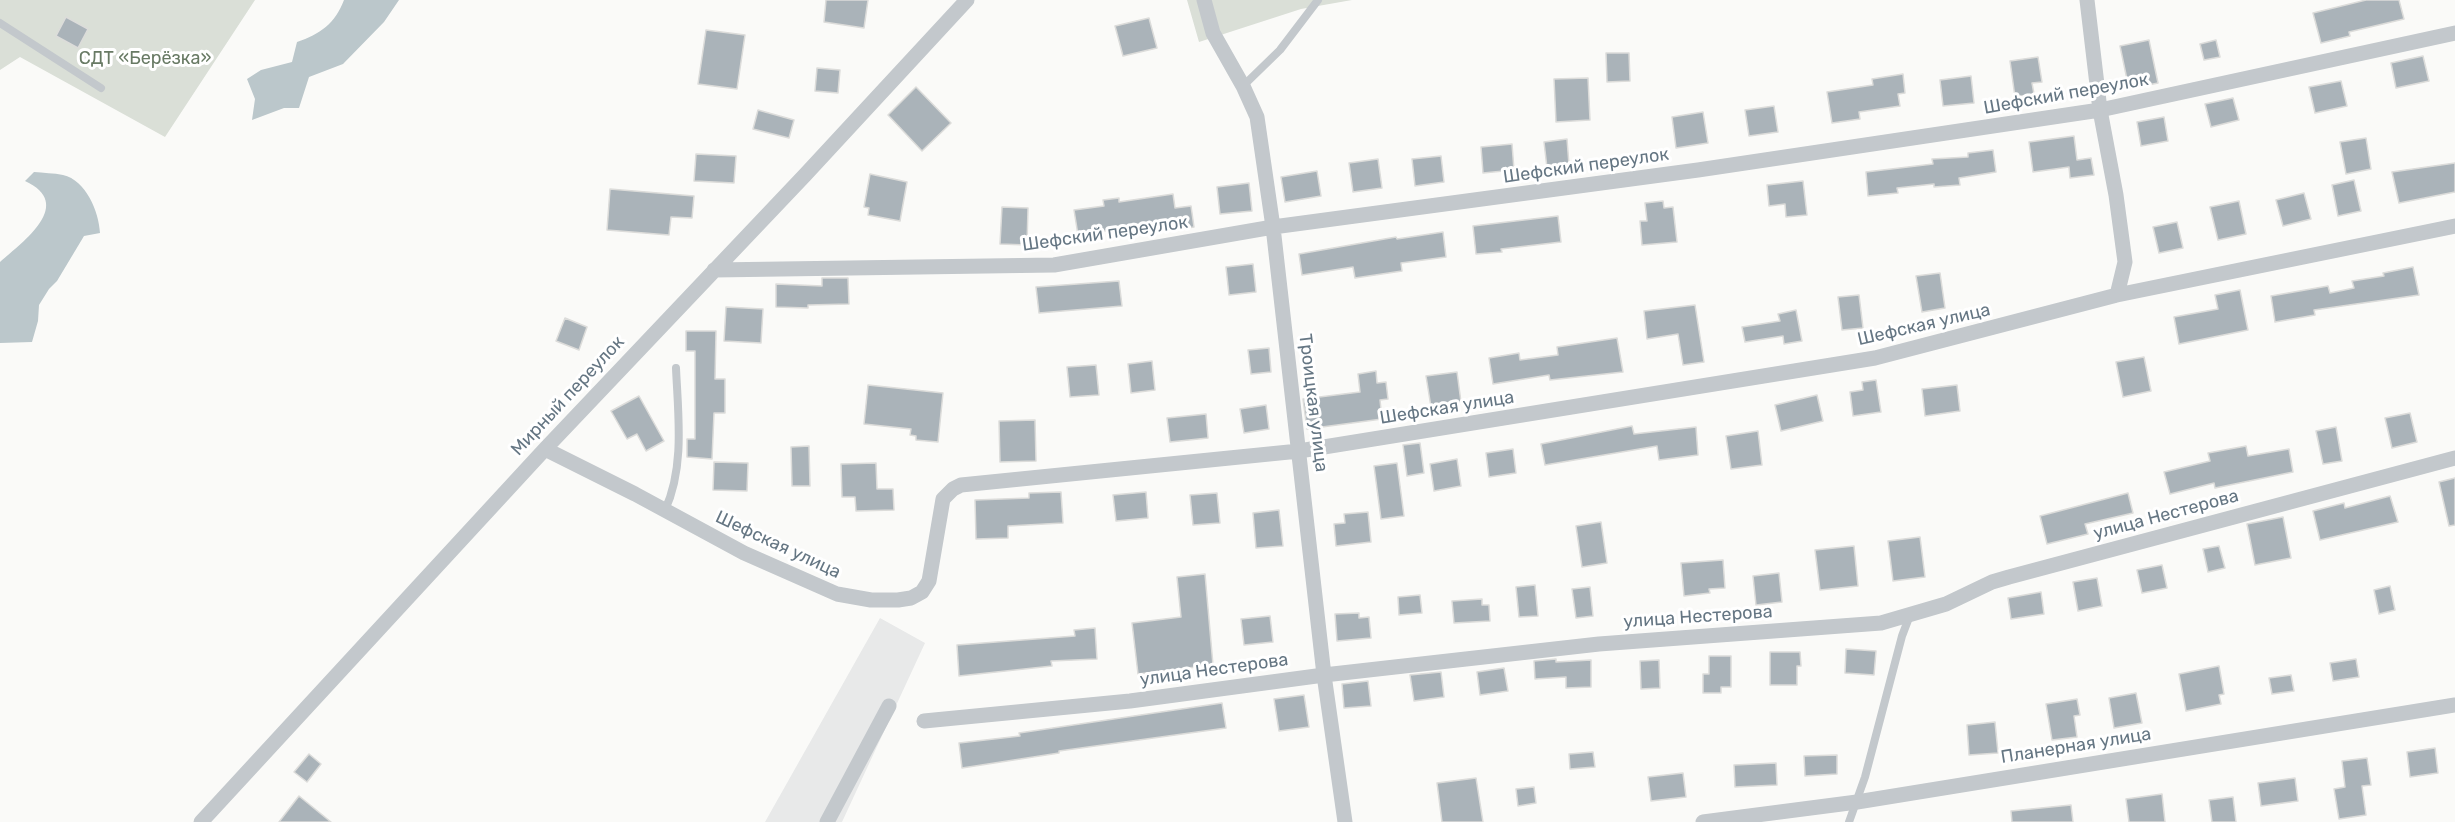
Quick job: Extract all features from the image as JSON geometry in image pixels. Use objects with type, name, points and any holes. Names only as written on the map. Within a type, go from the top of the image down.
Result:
[{"type":"street","name":"Мирный переулок","points":[[201,822],[545,449],[968,0]]},
{"type":"street","name":"Троицкая улица","points":[[1204,0],[1213,33],[1244,86],[1257,117],[1273,227],[1324,675],[1345,822]]},
{"type":"street","points":[[2087,0],[2100,110],[2116,195],[2125,262],[2117,295]]},
{"type":"street","name":"Шефский переулок","points":[[714,270],[1040,267],[1273,227],[1721,167],[2100,110],[2455,33]]},
{"type":"street","name":"Шефская улица","points":[[545,449],[744,552],[837,594],[871,600],[898,600],[911,598],[922,592],[929,581],[943,499],[961,485],[1299,451],[1875,358],[2117,295],[2455,226]]},
{"type":"street","name":"улица Нестерова","points":[[924,720],[1130,702],[1324,675],[1599,644],[1881,623],[1946,604],[1976,589],[2009,577],[2455,458]]},
{"type":"street","name":"Планерная улица","points":[[1703,822],[1857,802],[2455,705]]},
{"type":"street","points":[[827,822],[889,706]]},
{"type":"lane","points":[[1244,86],[1280,50],[1318,0]]},
{"type":"lane","points":[[0,23],[101,88]]},
{"type":"lane","points":[[665,510],[673,490],[678,454],[676,368]]},
{"type":"lane","points":[[1848,822],[1857,802],[1902,636],[1910,615]]},
{"type":"shaded area","points":[[344,0],[399,0],[384,22],[343,64],[309,77],[299,108],[284,108],[252,120],[255,99],[247,79],[261,70],[292,62],[297,42],[326,27],[336,16]]},
{"type":"shaded area","points":[[34,172],[63,175],[78,183],[85,190],[94,207],[100,233],[84,236],[57,281],[39,305],[38,321],[32,342],[0,343],[0,262],[32,233],[45,211],[46,200],[39,190],[25,181]]},
{"type":"shaded area","points":[[880,618],[925,643],[842,822],[765,822]]},
{"type":"green space","name":"СДТ «Берёзка»","points":[[0,0],[255,0],[165,137],[20,57],[0,70]]},
{"type":"green space","points":[[1187,0],[1352,0],[1301,9],[1199,42]]},
{"type":"building","points":[[826,0],[868,0],[864,28],[824,22]]},
{"type":"building","points":[[2366,0],[2399,0],[2404,19],[2349,32],[2350,36],[2321,43],[2313,13]]},
{"type":"building","points":[[66,17],[88,29],[78,48],[56,36]]},
{"type":"building","points":[[1149,18],[1157,48],[1123,56],[1115,26]]},
{"type":"building","points":[[706,30],[745,35],[737,89],[698,84]]},
{"type":"building","points":[[2149,40],[2158,83],[2129,89],[2120,46]]},
{"type":"building","points":[[2216,40],[2220,57],[2204,60],[2200,44]]},
{"type":"building","points":[[1606,53],[1629,53],[1630,81],[1607,82]]},
{"type":"building","points":[[2423,56],[2429,81],[2396,88],[2391,63]]},
{"type":"building","points":[[2038,57],[2042,82],[2032,83],[2034,94],[2015,97],[2010,61]]},
{"type":"building","points":[[817,68],[840,70],[838,93],[815,91]]},
{"type":"building","points":[[1903,74],[1905,93],[1898,94],[1900,106],[1859,112],[1860,119],[1832,123],[1827,92],[1873,85],[1872,79]]},
{"type":"building","points":[[1971,76],[1974,103],[1943,106],[1940,80]]},
{"type":"building","points":[[1588,78],[1590,120],[1556,122],[1554,79]]},
{"type":"building","points":[[2341,81],[2347,106],[2315,113],[2309,87]]},
{"type":"building","points":[[916,87],[951,123],[922,151],[888,115]]},
{"type":"building","points":[[2233,98],[2239,120],[2211,127],[2205,104]]},
{"type":"building","points":[[1774,106],[1778,132],[1749,136],[1745,110]]},
{"type":"building","points":[[758,110],[794,120],[789,138],[753,129]]},
{"type":"building","points":[[1703,112],[1708,143],[1676,148],[1672,117]]},
{"type":"building","points":[[2164,117],[2168,141],[2141,146],[2137,122]]},
{"type":"building","points":[[2074,136],[2077,160],[2091,158],[2094,175],[2070,178],[2069,167],[2033,172],[2029,142]]},
{"type":"building","points":[[2366,138],[2371,169],[2346,174],[2340,142]]},
{"type":"building","points":[[1567,139],[1569,165],[1547,168],[1544,142]]},
{"type":"building","points":[[1512,144],[1514,170],[1483,173],[1481,147]]},
{"type":"building","points":[[1993,150],[1996,172],[1959,178],[1960,185],[1934,187],[1934,184],[1897,188],[1898,193],[1868,196],[1866,172],[1933,164],[1932,159],[1968,157],[1968,153]]},
{"type":"building","points":[[696,154],[736,156],[734,183],[694,181]]},
{"type":"building","points":[[1441,156],[1444,182],[1415,186],[1412,159]]},
{"type":"building","points":[[1378,159],[1382,188],[1353,192],[1349,163]]},
{"type":"building","points":[[2455,163],[2455,192],[2399,203],[2392,172]]},
{"type":"building","points":[[1317,171],[1321,196],[1285,202],[1281,177]]},
{"type":"building","points":[[870,174],[907,182],[900,221],[868,215],[869,208],[864,207]]},
{"type":"building","points":[[2354,180],[2361,211],[2338,216],[2332,185]]},
{"type":"building","points":[[1803,181],[1807,215],[1786,217],[1785,204],[1769,206],[1767,185]]},
{"type":"building","points":[[1249,183],[1252,211],[1220,214],[1217,187]]},
{"type":"building","points":[[610,189],[694,196],[692,218],[671,217],[669,235],[607,230]]},
{"type":"building","points":[[2304,193],[2311,219],[2283,226],[2276,200]]},
{"type":"building","points":[[1173,194],[1175,208],[1191,206],[1194,227],[1174,230],[1173,222],[1078,235],[1074,210],[1104,206],[1103,200],[1119,198],[1119,202]]},
{"type":"building","points":[[1663,201],[1664,208],[1673,207],[1677,242],[1642,245],[1640,221],[1647,221],[1645,203]]},
{"type":"building","points":[[2239,201],[2246,234],[2218,240],[2210,207]]},
{"type":"building","points":[[1002,207],[1028,208],[1027,245],[1000,244]]},
{"type":"building","points":[[1558,216],[1561,242],[1476,254],[1473,226]]},
{"type":"building","points":[[2177,222],[2183,248],[2159,253],[2153,227]]},
{"type":"building","points":[[1443,232],[1446,257],[1401,263],[1402,271],[1355,278],[1353,267],[1302,275],[1299,254],[1396,237],[1397,239]]},
{"type":"building","points":[[1253,264],[1256,292],[1229,295],[1226,267]]},
{"type":"building","points":[[2413,267],[2419,295],[2314,310],[2315,315],[2275,322],[2271,296],[2328,286],[2330,293],[2354,288],[2352,281],[2384,276],[2383,273]]},
{"type":"building","points":[[1940,273],[1945,308],[1922,312],[1916,276]]},
{"type":"building","points":[[822,278],[848,278],[849,304],[808,305],[808,308],[776,307],[776,284],[822,286]]},
{"type":"building","points":[[1119,281],[1122,306],[1039,313],[1036,287]]},
{"type":"building","points":[[2240,290],[2248,330],[2179,344],[2174,317],[2218,309],[2215,295]]},
{"type":"building","points":[[1859,295],[1863,328],[1842,330],[1838,297]]},
{"type":"building","points":[[1695,305],[1704,362],[1683,365],[1678,334],[1647,339],[1644,311]]},
{"type":"building","points":[[726,307],[763,309],[761,343],[724,341]]},
{"type":"building","points":[[1796,310],[1802,341],[1784,344],[1783,336],[1745,342],[1742,327],[1780,321],[1778,314]]},
{"type":"building","points":[[565,318],[587,327],[579,350],[556,341]]},
{"type":"building","points":[[686,331],[716,331],[715,379],[725,379],[725,413],[714,413],[712,459],[687,457],[687,439],[695,439],[695,351],[686,351]]},
{"type":"building","points":[[1617,338],[1623,372],[1550,380],[1549,375],[1493,384],[1489,358],[1519,353],[1520,360],[1558,355],[1557,347]]},
{"type":"building","points":[[1269,348],[1271,372],[1251,374],[1248,350]]},
{"type":"building","points":[[2144,357],[2151,391],[2123,397],[2116,362]]},
{"type":"building","points":[[1152,361],[1155,390],[1131,393],[1128,364]]},
{"type":"building","points":[[1096,365],[1099,395],[1070,397],[1067,367]]},
{"type":"building","points":[[1376,371],[1377,383],[1386,382],[1388,399],[1380,400],[1382,419],[1307,429],[1303,399],[1360,392],[1358,374]]},
{"type":"building","points":[[1457,372],[1461,402],[1431,407],[1426,376]]},
{"type":"building","points":[[1876,380],[1881,412],[1853,416],[1850,392],[1863,390],[1862,382]]},
{"type":"building","points":[[868,385],[943,393],[938,442],[916,440],[916,436],[910,435],[911,429],[864,424]]},
{"type":"building","points":[[1957,385],[1960,411],[1925,416],[1922,389]]},
{"type":"building","points":[[1817,395],[1823,421],[1781,431],[1775,405]]},
{"type":"building","points":[[639,396],[664,441],[646,451],[637,434],[627,439],[611,411]]},
{"type":"building","points":[[1266,405],[1269,429],[1244,433],[1240,409]]},
{"type":"building","points":[[2410,413],[2417,442],[2392,448],[2385,418]]},
{"type":"building","points":[[1206,414],[1208,438],[1170,442],[1167,418]]},
{"type":"building","points":[[1035,420],[1036,461],[1000,462],[999,421]]},
{"type":"building","points":[[1632,426],[1634,434],[1696,427],[1698,455],[1659,460],[1657,446],[1545,465],[1541,444]]},
{"type":"building","points":[[2336,427],[2342,461],[2323,464],[2316,431]]},
{"type":"building","points":[[1758,431],[1762,465],[1731,469],[1726,436]]},
{"type":"building","points":[[1420,443],[1424,473],[1407,476],[1403,445]]},
{"type":"building","points":[[809,446],[810,486],[792,486],[791,447]]},
{"type":"building","points":[[2246,446],[2248,456],[2289,449],[2293,472],[2215,488],[2214,483],[2170,494],[2164,472],[2210,461],[2208,453]]},
{"type":"building","points":[[1513,449],[1516,473],[1489,477],[1486,453]]},
{"type":"building","points":[[1457,459],[1461,486],[1434,491],[1430,464]]},
{"type":"building","points":[[714,462],[748,463],[747,491],[713,490]]},
{"type":"building","points":[[876,463],[877,489],[893,489],[894,510],[856,511],[855,497],[842,497],[841,464]]},
{"type":"building","points":[[1397,463],[1404,516],[1381,519],[1374,466]]},
{"type":"building","points":[[2455,478],[2455,525],[2449,526],[2439,482]]},
{"type":"building","points":[[1061,492],[1063,523],[1008,526],[1008,538],[976,539],[975,500],[1029,498],[1029,493]]},
{"type":"building","points":[[1146,492],[1148,518],[1116,521],[1113,495]]},
{"type":"building","points":[[1217,493],[1220,523],[1193,525],[1190,495]]},
{"type":"building","points":[[2128,493],[2133,513],[2085,524],[2088,534],[2047,544],[2040,516]]},
{"type":"building","points":[[2390,496],[2398,522],[2320,540],[2313,511],[2344,503],[2345,508]]},
{"type":"building","points":[[1279,510],[1283,546],[1256,548],[1253,513]]},
{"type":"building","points":[[1368,512],[1371,542],[1336,546],[1334,524],[1345,523],[1344,514]]},
{"type":"building","points":[[2283,517],[2291,558],[2255,565],[2247,524]]},
{"type":"building","points":[[1601,522],[1607,563],[1582,567],[1576,526]]},
{"type":"building","points":[[1920,537],[1925,577],[1893,581],[1888,541]]},
{"type":"building","points":[[1854,546],[1858,586],[1820,590],[1815,550]]},
{"type":"building","points":[[2219,546],[2225,568],[2208,572],[2203,549]]},
{"type":"building","points":[[1723,560],[1725,588],[1709,589],[1710,593],[1684,596],[1681,563]]},
{"type":"building","points":[[2162,565],[2167,588],[2142,593],[2137,570]]},
{"type":"building","points":[[1779,573],[1782,602],[1756,605],[1753,576]]},
{"type":"building","points":[[1205,574],[1213,665],[1138,674],[1132,623],[1181,617],[1177,577]]},
{"type":"building","points":[[2097,578],[2102,606],[2078,611],[2073,582]]},
{"type":"building","points":[[1535,585],[1538,616],[1519,617],[1516,587]]},
{"type":"building","points":[[2390,586],[2395,610],[2379,614],[2374,590]]},
{"type":"building","points":[[1590,587],[1593,616],[1576,618],[1572,589]]},
{"type":"building","points":[[2041,592],[2044,614],[2011,619],[2008,598]]},
{"type":"building","points":[[1420,595],[1422,613],[1399,615],[1398,597]]},
{"type":"building","points":[[1482,599],[1482,605],[1489,605],[1490,621],[1454,623],[1452,601]]},
{"type":"building","points":[[1359,613],[1359,618],[1369,617],[1371,638],[1337,641],[1335,614]]},
{"type":"building","points":[[1270,616],[1273,642],[1244,645],[1241,619]]},
{"type":"building","points":[[1095,628],[1097,659],[1051,661],[1052,666],[959,676],[957,645],[1075,636],[1074,630]]},
{"type":"building","points":[[1846,649],[1876,651],[1874,675],[1845,673]]},
{"type":"building","points":[[1770,652],[1800,652],[1801,666],[1797,666],[1797,685],[1770,685]]},
{"type":"building","points":[[1709,656],[1731,656],[1731,687],[1721,687],[1721,693],[1703,693],[1703,674],[1709,674]]},
{"type":"building","points":[[1556,659],[1556,662],[1591,660],[1591,687],[1566,688],[1566,677],[1535,679],[1534,661]]},
{"type":"building","points":[[2356,659],[2359,677],[2333,681],[2330,663]]},
{"type":"building","points":[[1659,660],[1660,688],[1641,689],[1640,661]]},
{"type":"building","points":[[2219,666],[2224,694],[2219,695],[2221,704],[2186,711],[2179,674]]},
{"type":"building","points":[[1504,668],[1508,691],[1480,695],[1477,672]]},
{"type":"building","points":[[1441,672],[1444,697],[1414,701],[1410,675]]},
{"type":"building","points":[[2291,675],[2294,691],[2272,694],[2269,678]]},
{"type":"building","points":[[1368,681],[1371,706],[1344,708],[1342,684]]},
{"type":"building","points":[[2136,693],[2142,723],[2114,728],[2109,698]]},
{"type":"building","points":[[1304,695],[1309,727],[1279,731],[1274,699]]},
{"type":"building","points":[[2077,699],[2080,715],[2074,716],[2077,737],[2052,740],[2046,704]]},
{"type":"building","points":[[1222,703],[1226,728],[1059,751],[1059,753],[962,768],[959,743],[1020,736],[1019,733]]},
{"type":"building","points":[[1995,722],[1998,753],[1969,755],[1967,725]]},
{"type":"building","points":[[2435,748],[2438,773],[2410,777],[2407,752]]},
{"type":"building","points":[[1593,752],[1595,767],[1570,769],[1569,754]]},
{"type":"building","points":[[309,754],[321,764],[307,782],[294,772]]},
{"type":"building","points":[[1837,755],[1837,774],[1805,776],[1804,756]]},
{"type":"building","points":[[2367,758],[2371,785],[2362,786],[2366,815],[2339,819],[2334,789],[2345,787],[2342,761]]},
{"type":"building","points":[[1776,763],[1777,785],[1735,787],[1734,765]]},
{"type":"building","points":[[1683,773],[1686,797],[1651,801],[1648,777]]},
{"type":"building","points":[[1476,778],[1483,822],[1442,822],[1437,783]]},
{"type":"building","points":[[2295,778],[2298,801],[2261,806],[2258,783]]},
{"type":"building","points":[[1534,787],[1536,803],[1518,806],[1516,789]]},
{"type":"building","points":[[2162,794],[2165,822],[2129,822],[2126,799]]},
{"type":"building","points":[[299,796],[331,822],[279,822]]},
{"type":"building","points":[[2233,797],[2236,822],[2212,822],[2209,800]]},
{"type":"building","points":[[2071,805],[2073,822],[2012,822],[2011,811]]}]
